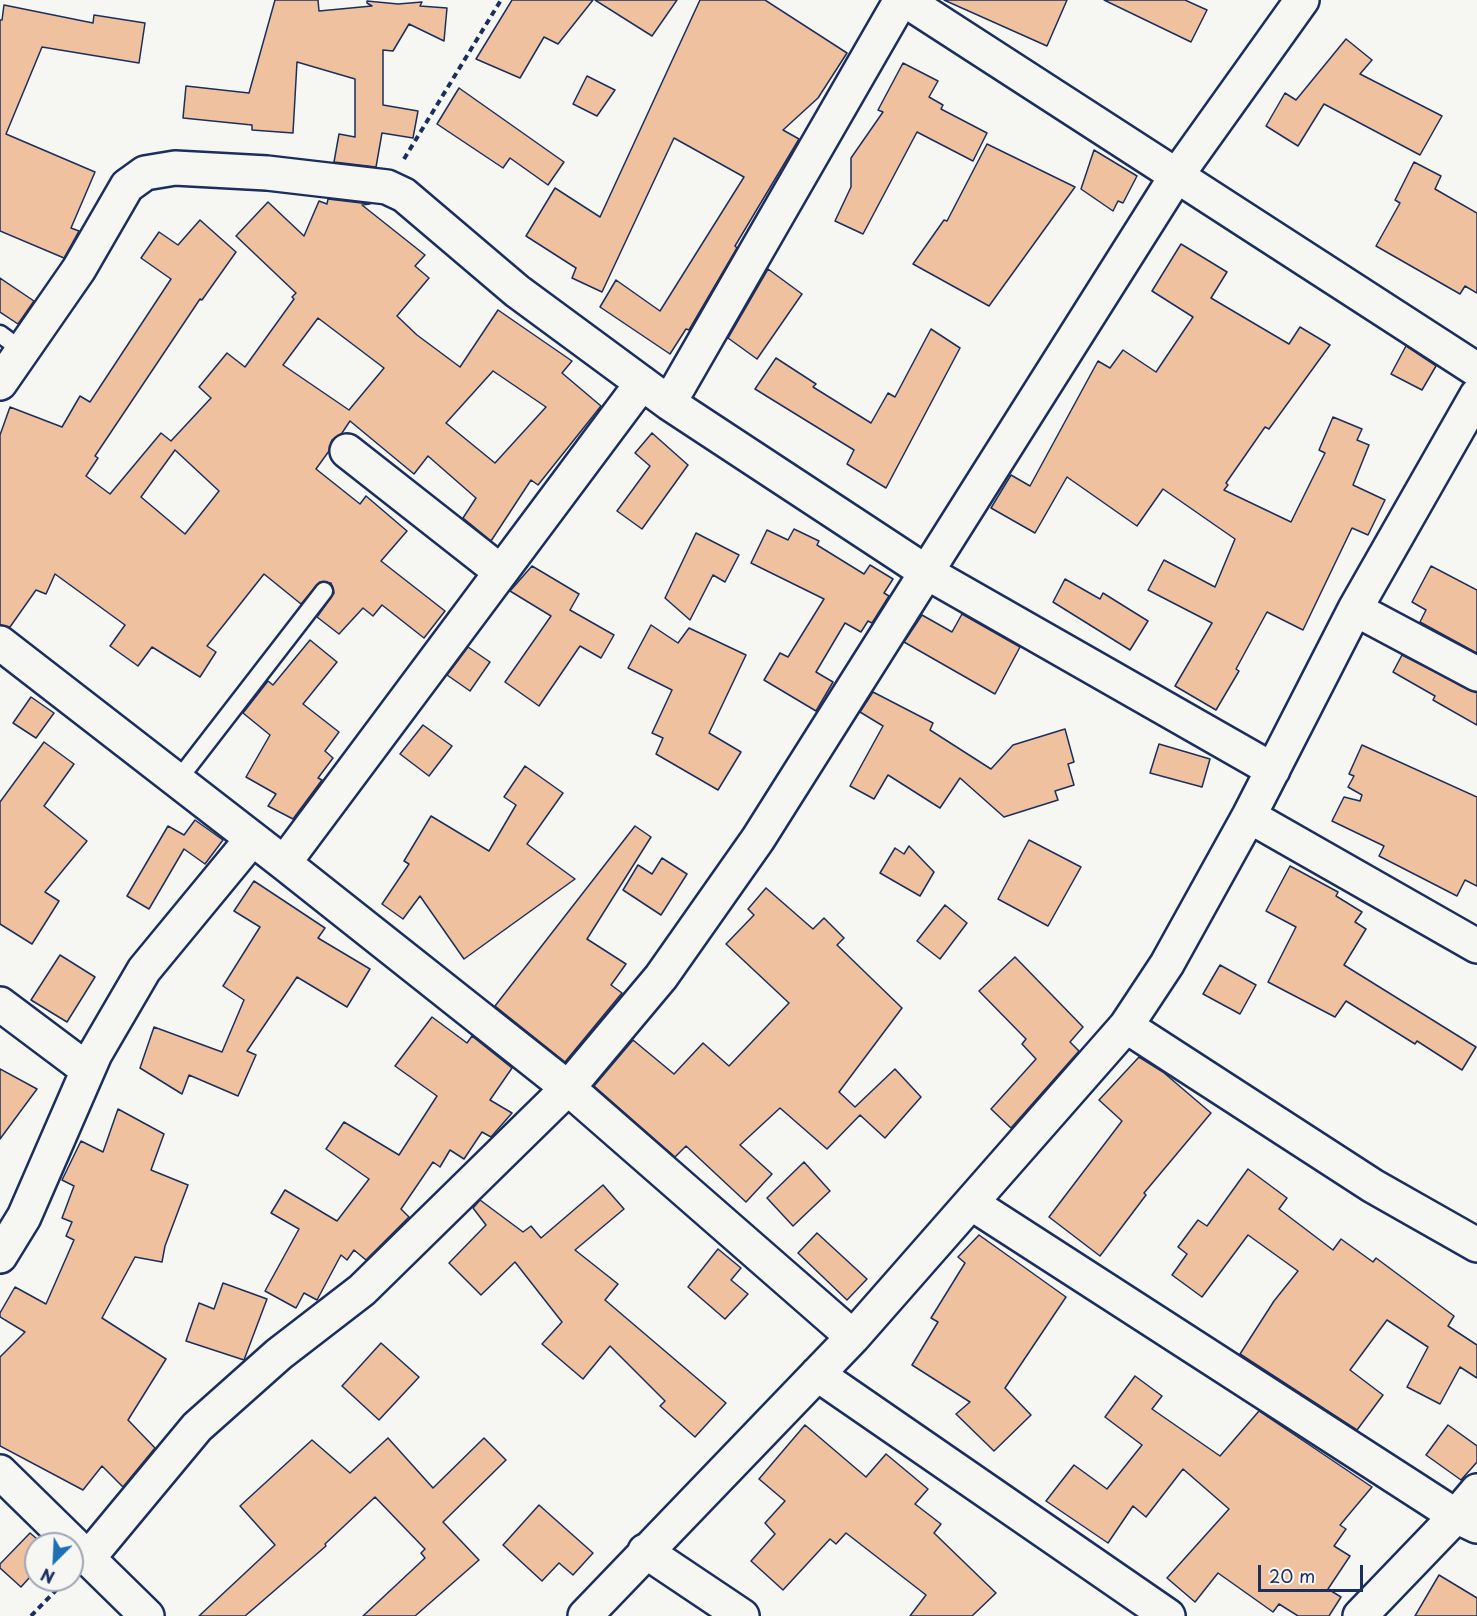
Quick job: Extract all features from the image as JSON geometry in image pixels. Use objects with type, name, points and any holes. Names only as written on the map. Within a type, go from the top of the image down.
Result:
[{"type":"street","points":[[669,403],[903,0],[1477,370]]},
{"type":"street","points":[[88,1557],[197,1427],[279,1354],[362,1290],[568,1088],[661,977],[714,905],[834,721],[1177,175],[1302,0]]},
{"type":"street","points":[[0,383],[12,343],[79,269],[127,186],[145,172],[175,168],[267,172],[387,188],[404,195],[517,291],[669,403],[926,572],[1273,770]]},
{"type":"street","points":[[284,862],[642,383]]},
{"type":"street","points":[[585,1616],[853,1337],[1126,1026],[1167,964],[1249,816],[1355,609],[1477,395]]},
{"type":"street","points":[[347,451],[501,572]]},
{"type":"street","points":[[1355,609],[1477,674]]},
{"type":"street","points":[[0,643],[284,862],[568,1088],[853,1337]]},
{"type":"street","points":[[1249,816],[1477,946]]},
{"type":"street","points":[[0,1256],[24,1217],[88,1070],[144,970],[252,839]]},
{"type":"street","points":[[0,1004],[88,1070]]},
{"type":"street","points":[[1126,1026],[1373,1186],[1477,1245]]},
{"type":"street","points":[[971,1203],[1467,1521]]},
{"type":"street","points":[[817,1374],[1168,1616]]},
{"type":"street","points":[[0,1472],[147,1616]]},
{"type":"street","points":[[1360,1616],[1467,1521],[1477,1491]]},
{"type":"street","points":[[645,1551],[742,1616]]},
{"type":"lane","points":[[177,780],[324,591]]},
{"type":"path","points":[[387,188],[501,0]]},
{"type":"path","points":[[32,1616],[55,1592]]},
{"type":"building","points":[[275,0],[318,0],[319,11],[372,6],[367,1],[398,4],[422,2],[420,6],[447,8],[444,41],[409,24],[393,51],[383,50],[383,105],[418,111],[413,138],[382,133],[376,167],[334,162],[339,134],[355,137],[355,79],[297,62],[293,133],[252,130],[252,125],[183,118],[186,86],[249,93]]},
{"type":"building","points":[[512,0],[593,0],[558,44],[544,37],[520,78],[476,59]]},
{"type":"building","points":[[595,0],[677,0],[652,36]]},
{"type":"building","points":[[700,0],[765,0],[847,53],[818,98],[783,130],[799,139],[735,246],[737,248],[689,330],[686,329],[670,354],[600,307],[616,280],[660,311],[744,177],[674,138],[602,292],[572,278],[576,268],[526,236],[555,188],[600,217]]},
{"type":"building","points":[[944,0],[1067,0],[1047,46]]},
{"type":"building","points":[[1104,0],[1185,0],[1207,10],[1191,42]]},
{"type":"building","points":[[4,5],[93,23],[94,15],[145,23],[139,63],[42,47],[6,134],[95,172],[71,228],[79,231],[64,258],[0,231],[0,20],[2,20]]},
{"type":"building","points":[[1346,39],[1372,60],[1360,74],[1442,116],[1420,155],[1324,104],[1298,146],[1266,126],[1285,93],[1296,100]]},
{"type":"building","points":[[903,63],[938,81],[929,97],[943,105],[941,109],[987,133],[973,161],[917,132],[863,234],[835,221],[851,187],[851,158],[883,112],[878,110]]},
{"type":"building","points":[[587,76],[615,90],[597,116],[573,104]]},
{"type":"building","points":[[459,88],[564,162],[548,185],[510,158],[503,168],[437,124]]},
{"type":"building","points":[[987,144],[1075,187],[989,306],[913,264],[944,220],[947,221]]},
{"type":"building","points":[[1094,150],[1137,176],[1123,203],[1118,201],[1113,211],[1081,189]]},
{"type":"building","points":[[1414,162],[1441,176],[1435,189],[1477,213],[1477,293],[1465,286],[1460,294],[1376,246],[1400,203],[1395,200]]},
{"type":"building","points":[[328,199],[370,204],[362,205],[425,255],[415,266],[429,278],[397,316],[417,335],[460,367],[498,310],[572,361],[562,373],[601,406],[538,485],[531,480],[491,541],[463,518],[476,498],[428,456],[414,474],[350,421],[342,433],[332,440],[329,451],[316,469],[360,504],[366,496],[407,531],[381,561],[445,611],[424,638],[382,605],[373,616],[363,608],[339,634],[317,617],[334,593],[331,583],[320,582],[301,604],[264,574],[207,646],[216,652],[200,677],[152,647],[138,666],[110,646],[125,625],[55,574],[46,594],[36,590],[10,627],[0,625],[0,435],[10,407],[62,427],[80,396],[90,402],[171,279],[141,258],[159,232],[178,245],[200,220],[236,252],[202,300],[200,299],[95,456],[98,458],[86,476],[110,494],[161,433],[171,441],[211,398],[199,387],[227,353],[245,367],[294,299],[292,297],[296,293],[236,236],[268,202],[304,236],[319,201],[327,204]],"holes":[[[318,318],[384,368],[349,410],[283,365]],[[493,371],[546,407],[495,463],[446,423]],[[175,450],[219,491],[185,534],[141,497]]]},
{"type":"building","points":[[1181,244],[1227,272],[1211,298],[1289,344],[1300,327],[1330,345],[1269,429],[1265,427],[1226,483],[1228,485],[1224,490],[1291,522],[1325,453],[1319,450],[1333,417],[1362,429],[1357,440],[1369,445],[1353,485],[1385,500],[1368,535],[1352,528],[1303,630],[1267,612],[1236,669],[1239,671],[1216,710],[1175,686],[1212,623],[1148,590],[1164,560],[1215,587],[1235,539],[1163,489],[1137,526],[1067,477],[1035,533],[991,508],[1011,475],[1030,486],[1098,361],[1110,368],[1123,350],[1156,372],[1193,317],[1152,291]]},
{"type":"building","points":[[768,269],[802,294],[757,359],[728,338]]},
{"type":"building","points":[[0,278],[34,301],[18,324],[0,312]]},
{"type":"building","points":[[931,329],[960,348],[886,488],[847,464],[854,450],[755,389],[776,358],[816,384],[813,387],[871,423],[888,393],[895,397]]},
{"type":"building","points":[[1406,346],[1436,366],[1422,390],[1391,374]]},
{"type":"building","points":[[652,433],[688,465],[642,529],[617,511],[650,466],[635,453]]},
{"type":"building","points":[[794,529],[819,541],[817,545],[864,574],[870,565],[893,579],[884,593],[889,596],[872,623],[868,621],[861,632],[845,623],[816,672],[833,682],[816,711],[764,680],[780,653],[788,657],[824,599],[751,563],[767,530],[788,540]]},
{"type":"building","points":[[696,533],[739,555],[725,582],[713,575],[690,620],[665,598]]},
{"type":"building","points":[[532,566],[579,594],[570,610],[614,635],[601,658],[580,646],[539,706],[505,682],[551,616],[510,591]]},
{"type":"building","points":[[1431,566],[1477,590],[1477,653],[1420,622],[1426,610],[1412,602]]},
{"type":"building","points":[[1065,579],[1100,599],[1103,593],[1148,621],[1130,650],[1053,602]]},
{"type":"building","points":[[962,614],[1020,647],[995,694],[904,642],[922,615],[952,632]]},
{"type":"building","points":[[651,625],[678,643],[689,628],[746,655],[709,733],[741,752],[718,790],[656,754],[663,738],[652,733],[672,690],[628,668]]},
{"type":"building","points":[[310,640],[337,662],[303,704],[339,732],[325,751],[333,758],[318,778],[322,780],[293,819],[268,806],[276,794],[246,777],[270,735],[243,713],[268,681],[273,685]]},
{"type":"building","points":[[468,647],[490,662],[470,691],[447,675]]},
{"type":"building","points":[[1402,655],[1477,693],[1477,725],[1433,700],[1435,696],[1393,672]]},
{"type":"building","points":[[873,692],[933,723],[930,730],[991,769],[1013,745],[1065,729],[1074,762],[1068,764],[1074,785],[1055,791],[1058,800],[1004,817],[960,778],[940,808],[888,775],[874,799],[850,786],[883,726],[860,712]]},
{"type":"building","points":[[31,697],[54,713],[36,738],[13,723]]},
{"type":"building","points":[[423,725],[452,746],[429,776],[400,754]]},
{"type":"building","points":[[44,742],[74,764],[44,806],[87,841],[45,892],[59,901],[32,944],[0,924],[0,802]]},
{"type":"building","points":[[1159,744],[1210,759],[1202,787],[1150,773]]},
{"type":"building","points":[[1362,745],[1477,797],[1477,886],[1465,880],[1457,896],[1379,856],[1384,846],[1332,821],[1344,797],[1360,801],[1362,795],[1348,787],[1354,776],[1349,774]]},
{"type":"building","points":[[525,766],[563,793],[527,844],[575,879],[464,959],[420,896],[403,919],[382,904],[409,864],[404,861],[431,816],[489,851],[516,805],[504,797]]},
{"type":"building","points":[[195,820],[223,840],[205,864],[184,849],[149,909],[127,896],[168,826],[184,835]]},
{"type":"building","points":[[635,826],[651,837],[587,939],[626,964],[611,985],[622,993],[565,1062],[495,1006]]},
{"type":"building","points":[[1029,840],[1081,867],[1048,926],[998,899]]},
{"type":"building","points":[[909,846],[934,872],[920,896],[880,873],[895,848],[904,854]]},
{"type":"building","points":[[662,858],[687,874],[661,915],[623,890],[638,865],[652,874]]},
{"type":"building","points":[[1290,866],[1338,892],[1336,896],[1362,912],[1355,922],[1366,929],[1344,965],[1476,1047],[1462,1070],[1417,1041],[1415,1044],[1346,1001],[1335,1017],[1268,982],[1296,927],[1266,911]]},
{"type":"building","points":[[254,881],[325,928],[318,938],[370,969],[347,1007],[297,977],[247,1051],[256,1055],[238,1096],[189,1075],[182,1094],[140,1068],[154,1027],[222,1052],[244,1000],[223,986],[260,927],[234,911]]},
{"type":"building","points":[[766,888],[813,929],[824,918],[844,938],[837,945],[902,1008],[839,1092],[855,1107],[895,1069],[921,1097],[885,1138],[860,1115],[827,1149],[780,1108],[740,1145],[772,1174],[746,1202],[686,1146],[675,1157],[594,1086],[633,1040],[674,1074],[703,1043],[729,1066],[789,1003],[726,944],[754,915],[748,909]]},
{"type":"building","points":[[945,905],[967,923],[940,959],[917,941]]},
{"type":"building","points":[[60,955],[95,977],[67,1022],[31,1000]]},
{"type":"building","points":[[1015,957],[1083,1027],[1070,1042],[1079,1051],[1011,1128],[991,1109],[1036,1059],[1022,1044],[1026,1039],[979,991]]},
{"type":"building","points":[[1220,965],[1256,985],[1240,1014],[1203,994]]},
{"type":"building","points":[[432,1017],[467,1043],[472,1036],[512,1068],[490,1100],[512,1113],[491,1137],[482,1132],[464,1159],[450,1150],[440,1167],[433,1162],[401,1209],[409,1217],[366,1260],[354,1250],[347,1260],[341,1255],[317,1300],[304,1293],[296,1308],[265,1291],[299,1229],[271,1213],[285,1190],[337,1221],[369,1179],[326,1149],[344,1122],[399,1155],[437,1096],[395,1066]]},
{"type":"building","points":[[1139,1057],[1163,1072],[1211,1113],[1144,1193],[1146,1195],[1100,1256],[1049,1217],[1122,1121],[1099,1100]]},
{"type":"building","points":[[0,1069],[37,1089],[0,1139]]},
{"type":"building","points":[[118,1109],[164,1134],[151,1170],[188,1185],[165,1246],[162,1262],[135,1257],[102,1318],[166,1359],[128,1420],[155,1448],[123,1487],[102,1466],[83,1490],[0,1446],[0,1357],[25,1332],[0,1317],[0,1313],[15,1287],[46,1304],[74,1240],[66,1236],[72,1222],[62,1218],[74,1186],[62,1180],[81,1141],[103,1152]]},
{"type":"building","points":[[804,1162],[830,1191],[793,1226],[767,1198]]},
{"type":"building","points":[[1248,1169],[1287,1198],[1279,1209],[1333,1250],[1341,1239],[1373,1262],[1376,1258],[1454,1316],[1448,1326],[1477,1345],[1477,1378],[1460,1367],[1440,1404],[1407,1387],[1428,1347],[1387,1320],[1350,1370],[1383,1395],[1357,1430],[1240,1354],[1274,1301],[1298,1271],[1248,1235],[1202,1297],[1172,1275],[1187,1254],[1178,1247],[1198,1220],[1207,1226]]},
{"type":"building","points":[[603,1185],[624,1209],[575,1250],[618,1284],[605,1300],[726,1403],[695,1437],[660,1406],[665,1401],[610,1346],[583,1379],[542,1344],[562,1322],[515,1262],[481,1295],[449,1263],[486,1225],[473,1208],[480,1200],[523,1232],[531,1226],[541,1238]]},
{"type":"building","points":[[817,1233],[867,1279],[847,1300],[798,1253]]},
{"type":"building","points":[[979,1235],[1066,1297],[1005,1388],[1031,1415],[994,1451],[956,1414],[970,1402],[912,1365],[938,1322],[931,1318],[965,1263],[958,1257]]},
{"type":"building","points":[[718,1249],[741,1268],[731,1280],[748,1294],[725,1319],[688,1287]]},
{"type":"building","points":[[223,1283],[267,1299],[244,1360],[186,1341],[199,1303],[214,1309]]},
{"type":"building","points":[[381,1343],[419,1377],[379,1420],[342,1386]]},
{"type":"building","points":[[1135,1376],[1162,1396],[1152,1409],[1220,1456],[1259,1411],[1372,1487],[1340,1525],[1346,1529],[1334,1546],[1350,1556],[1328,1589],[1341,1597],[1329,1616],[1298,1616],[1279,1604],[1273,1612],[1218,1573],[1195,1602],[1167,1578],[1229,1509],[1183,1469],[1146,1517],[1133,1506],[1108,1543],[1046,1501],[1074,1465],[1107,1489],[1142,1445],[1105,1417]]},
{"type":"building","points":[[805,1425],[866,1477],[886,1454],[928,1489],[915,1504],[941,1524],[934,1533],[996,1593],[972,1616],[910,1616],[926,1595],[846,1533],[836,1544],[830,1539],[783,1590],[751,1561],[775,1534],[765,1523],[785,1501],[759,1479]]},
{"type":"building","points":[[1448,1425],[1477,1446],[1477,1462],[1461,1480],[1426,1455]]},
{"type":"building","points":[[388,1438],[433,1488],[484,1438],[506,1460],[443,1522],[479,1560],[415,1616],[363,1616],[425,1558],[421,1553],[425,1549],[375,1497],[325,1544],[326,1546],[245,1616],[199,1616],[275,1545],[240,1506],[312,1440],[350,1473]]},
{"type":"building","points":[[539,1505],[593,1553],[573,1575],[559,1563],[542,1581],[503,1545]]},
{"type":"building","points":[[24,1539],[24,1584],[21,1587],[0,1568],[0,1564]]},
{"type":"building","points":[[1439,1575],[1477,1598],[1477,1616],[1415,1616]]}]
